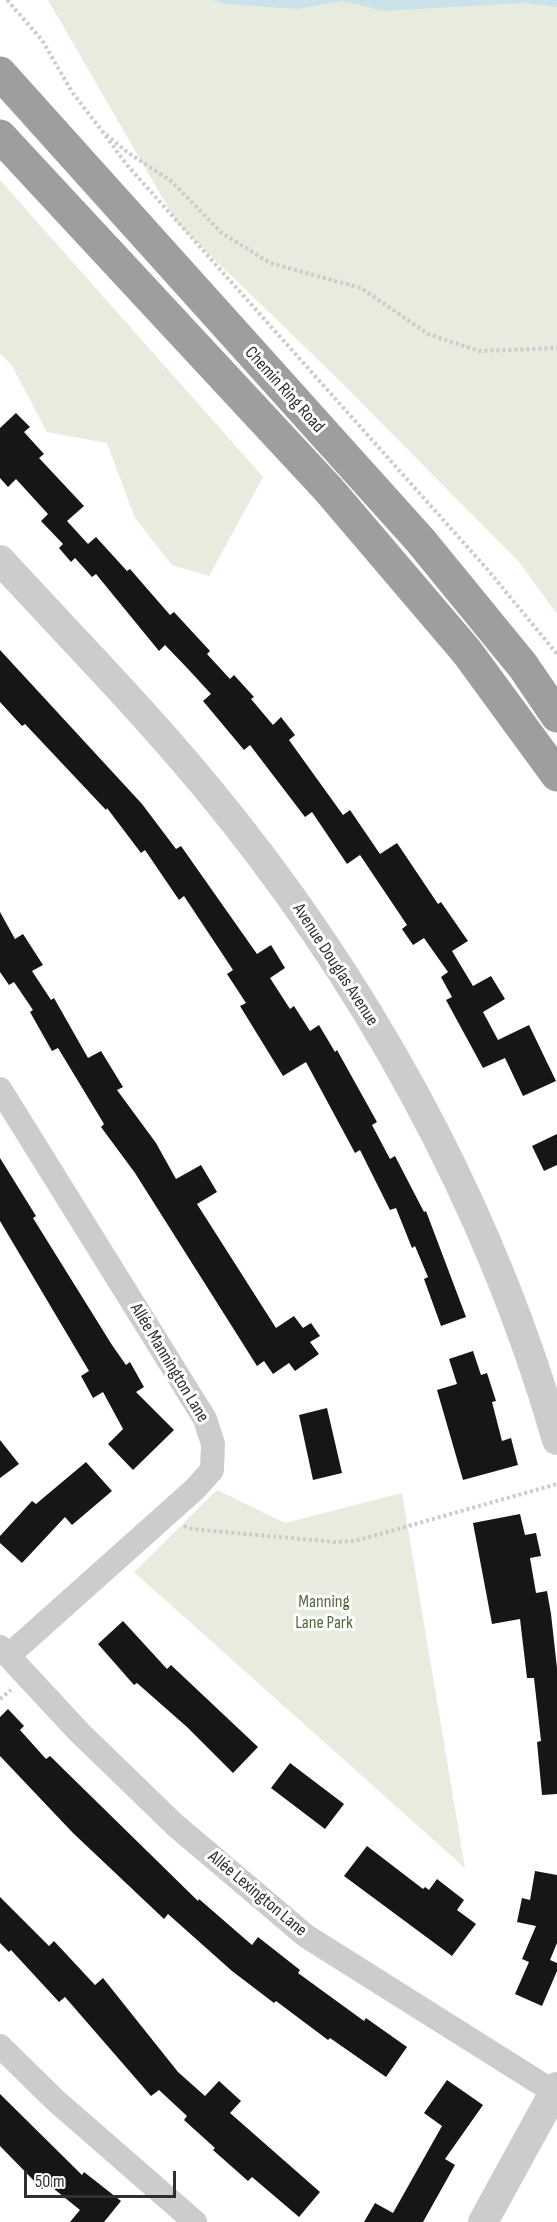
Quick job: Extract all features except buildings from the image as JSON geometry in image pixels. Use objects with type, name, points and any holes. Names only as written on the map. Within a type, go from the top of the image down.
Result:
[{"type":"highway","name":"Chemin Ring Road","points":[[0,73],[420,540],[523,666],[557,716]]},
{"type":"highway","name":"Chemin Ring Road","points":[[0,136],[329,490],[467,652],[557,775]]},
{"type":"street","name":"Avenue Douglas Avenue","points":[[0,560],[203,783],[302,912],[354,991],[404,1075],[447,1157],[519,1322],[557,1440]]},
{"type":"street","name":"Allée Mannington Lane","points":[[0,1089],[205,1419],[213,1444],[212,1470],[169,1513],[4,1651]]},
{"type":"street","name":"Allée Lexington Lane","points":[[4,1651],[80,1732],[176,1825],[306,1936],[556,2090]]},
{"type":"street","points":[[0,2046],[179,2217]]},
{"type":"street","points":[[483,2222],[556,2090]]},
{"type":"path","points":[[7,0],[42,40],[72,92],[127,165],[487,569],[557,654]]},
{"type":"path","points":[[102,131],[126,152],[171,181],[222,233],[270,263],[361,288],[428,334],[479,351],[557,348]]},
{"type":"path","points":[[169,1513],[178,1523],[192,1529],[355,1541],[557,1484]]},
{"type":"green space","points":[[48,0],[557,0],[557,614],[519,562],[341,382],[177,223]]},
{"type":"green space","points":[[0,180],[263,477],[209,576],[172,565],[135,518],[107,443],[47,432],[11,364],[0,354]]},
{"type":"green space","name":"Manning Lane Park","points":[[217,1490],[285,1523],[402,1493],[465,1868],[134,1572]]},
{"type":"water","points":[[213,0],[557,0],[557,7],[525,3],[384,11],[342,1],[298,9],[225,4]]}]
